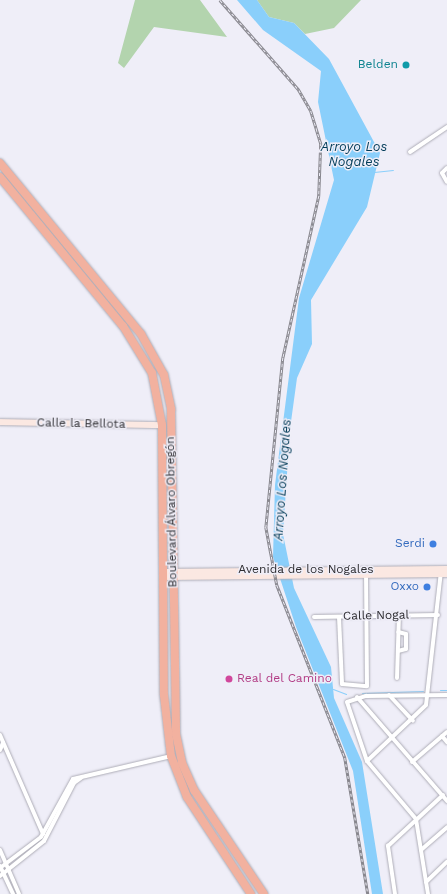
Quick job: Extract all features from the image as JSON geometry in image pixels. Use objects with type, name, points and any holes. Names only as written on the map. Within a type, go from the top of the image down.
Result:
[{"type":"highway","name":"Boulevard Álvaro Obregón","points":[[0,163],[141,334],[164,375],[171,409],[174,574],[174,716],[182,763],[201,802],[264,894]]},
{"type":"highway","name":"Boulevard Álvaro Obregón","points":[[0,177],[139,347],[152,373],[162,425],[164,695],[170,756],[187,798],[251,894]]},
{"type":"main road","name":"Calle la Bellota","points":[[0,422],[162,425]]},
{"type":"main road","name":"Avenida de los Nogales","points":[[293,572],[366,574],[444,571]]},
{"type":"main road","name":"Avenida de los Nogales","points":[[164,574],[444,571]]},
{"type":"street","points":[[410,152],[447,126]]},
{"type":"street","points":[[447,168],[442,173],[447,182]]},
{"type":"street","points":[[367,761],[413,721],[424,709],[429,695],[444,571]]},
{"type":"street","points":[[339,617],[342,684],[367,686],[366,574]]},
{"type":"street","name":"Calle Nogal","points":[[314,617],[438,615]]},
{"type":"street","points":[[397,678],[399,616]]},
{"type":"street","points":[[398,632],[405,633],[406,642],[405,651],[398,651]]},
{"type":"street","points":[[389,695],[413,721]]},
{"type":"street","points":[[428,894],[416,819],[367,761],[347,701],[357,697],[389,695],[447,695]]},
{"type":"street","points":[[357,697],[447,801]]},
{"type":"street","points":[[412,762],[447,732]]},
{"type":"street","points":[[0,735],[43,834]]},
{"type":"street","points":[[442,736],[447,742]]},
{"type":"street","points":[[0,750],[4,743]]},
{"type":"street","points":[[0,850],[6,864],[9,870],[18,892],[12,894],[2,875],[0,867],[6,864],[43,834],[72,780],[170,756]]},
{"type":"street","points":[[2,875],[44,841],[74,783],[83,777]]},
{"type":"street","points":[[395,894],[388,846],[443,795]]},
{"type":"street","points":[[421,850],[447,827]]},
{"type":"street","points":[[426,882],[447,862]]},
{"type":"green space","points":[[135,0],[200,0],[227,37],[154,27],[124,68],[118,63]]},
{"type":"green space","points":[[257,0],[361,0],[334,28],[305,34],[294,23],[269,17]]},
{"type":"water","name":"Arroyo Los Nogales","points":[[237,0],[257,0],[269,17],[294,23],[329,59],[380,153],[367,207],[311,300],[312,344],[297,378],[290,429],[283,534],[294,588],[331,667],[334,698],[362,762],[383,894],[372,894],[353,771],[296,627],[273,557],[275,485],[299,298],[334,180],[318,102],[321,71],[263,30]]},
{"type":"waterway","points":[[374,172],[393,170]]},
{"type":"waterway","points":[[333,689],[346,694]]},
{"type":"waterway","points":[[440,690],[447,690]]},
{"type":"waterway","points":[[362,693],[423,691]]},
{"type":"railway","points":[[220,0],[299,90],[311,111],[321,143],[319,196],[283,358],[266,527],[277,585],[345,758],[368,894]]},
{"type":"place","name":"Belden","points":[[406,65]]},
{"type":"place","name":"Serdi","points":[[433,544]]},
{"type":"place","name":"Oxxo","points":[[427,587]]},
{"type":"place","name":"Real del Camino","points":[[229,679]]}]
